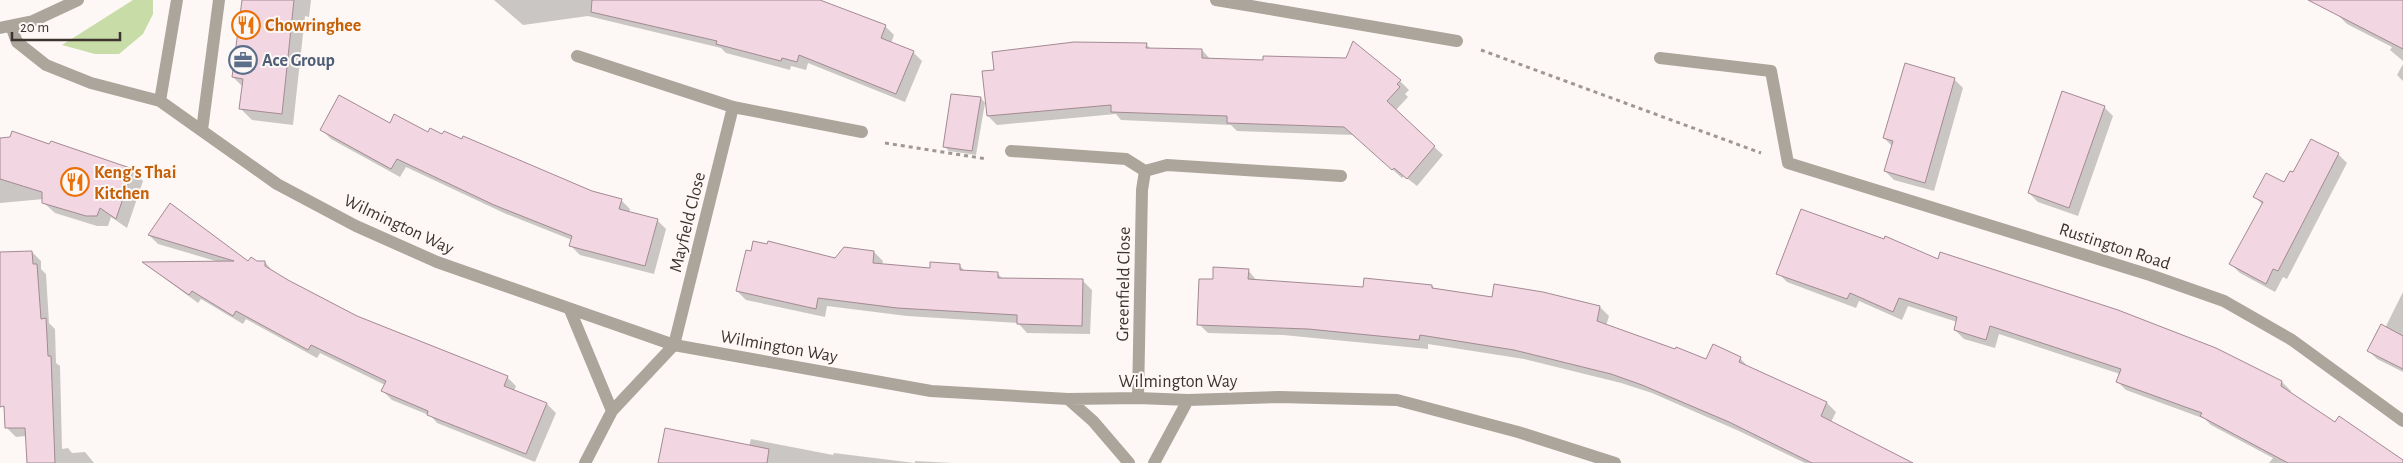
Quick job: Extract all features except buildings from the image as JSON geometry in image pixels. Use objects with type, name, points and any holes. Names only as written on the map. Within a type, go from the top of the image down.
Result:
[{"type":"street","points":[[5,27],[33,21],[78,0]]},
{"type":"street","points":[[160,100],[177,0]]},
{"type":"street","points":[[202,130],[219,0]]},
{"type":"street","points":[[1216,0],[1457,41]]},
{"type":"street","name":"Wilmington Way","points":[[5,27],[17,42],[46,65],[91,83],[160,100],[276,184],[356,226],[437,262],[674,345],[931,391],[1068,399],[1138,398],[1188,400],[1279,397],[1397,400],[1518,432],[1615,463]]},
{"type":"street","points":[[577,56],[733,107],[862,132]]},
{"type":"street","points":[[1660,58],[1771,71],[1788,163]]},
{"type":"street","name":"Mayfield Close","points":[[674,345],[733,107]]},
{"type":"street","points":[[1011,151],[1126,159],[1144,171],[1168,165],[1341,176]]},
{"type":"street","name":"Rustington Road","points":[[1788,163],[2150,274],[2224,302],[2292,340],[2403,421]]},
{"type":"street","name":"Greenfield Close","points":[[1138,398],[1144,171]]},
{"type":"street","points":[[570,310],[612,411]]},
{"type":"street","points":[[585,463],[612,411],[674,345]]},
{"type":"street","points":[[1068,399],[1093,421],[1130,463]]},
{"type":"street","points":[[1154,463],[1188,400]]},
{"type":"path","points":[[1457,41],[1788,163]]},
{"type":"path","points":[[881,136],[881,143],[996,160]]},
{"type":"green space","points":[[133,0],[153,0],[153,14],[143,34],[119,54],[95,54],[62,45]]},
{"type":"place","name":"Chowringhee","points":[[246,25]]},
{"type":"place","name":"Ace Group","points":[[243,60]]},
{"type":"place","name":"Keng's Thai Kitchen","points":[[75,182]]}]
